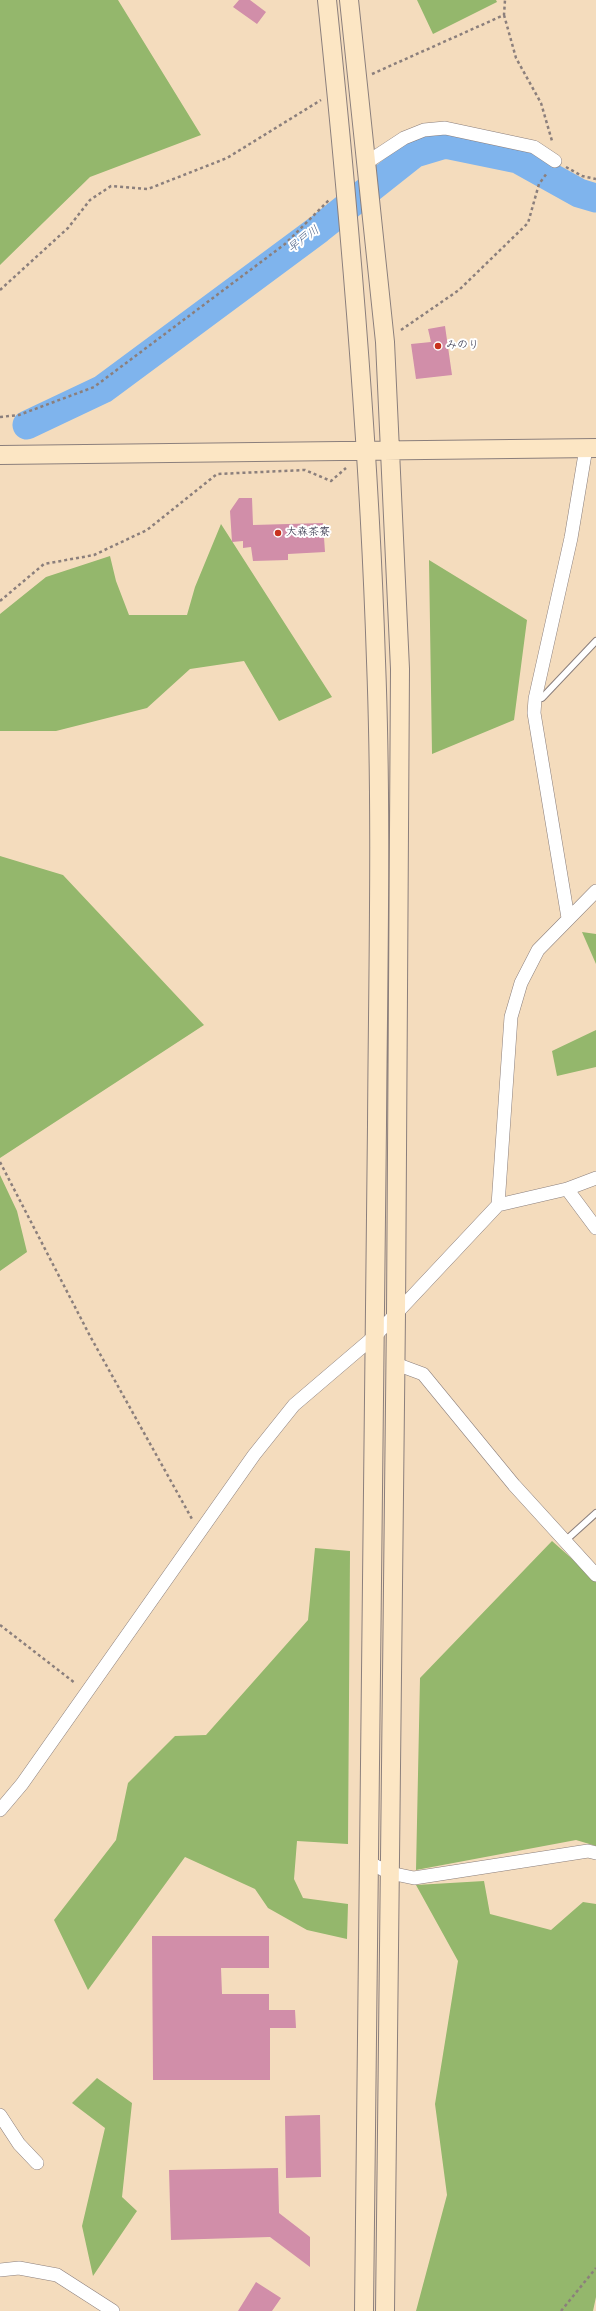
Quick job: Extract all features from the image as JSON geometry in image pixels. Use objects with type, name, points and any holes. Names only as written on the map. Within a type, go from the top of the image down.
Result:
[{"type":"street","points":[[328,0],[347,182],[367,450],[377,681],[378,886],[376,1335],[364,2311]]},
{"type":"street","points":[[349,0],[385,342],[400,669],[396,1364],[385,2311]]},
{"type":"street","points":[[366,163],[404,138],[424,130],[445,128],[534,147],[555,162]]},
{"type":"street","points":[[0,454],[391,451],[524,447],[591,448],[535,698],[534,713],[568,918]]},
{"type":"street","points":[[498,1205],[511,1018],[521,983],[538,950],[596,891]]},
{"type":"street","points":[[0,1810],[22,1784],[254,1455],[294,1405],[376,1335],[498,1205],[567,1189],[596,1178]]},
{"type":"street","points":[[567,1189],[596,1228]]},
{"type":"street","points":[[396,1364],[423,1374],[514,1485],[596,1575]]},
{"type":"street","points":[[370,1862],[390,1872],[414,1878],[588,1851],[596,1854]]},
{"type":"street","points":[[0,2115],[19,2144],[37,2163]]},
{"type":"street","points":[[0,2270],[19,2268],[57,2275],[113,2311]]},
{"type":"lane","points":[[535,698],[542,698],[596,641]]},
{"type":"lane","points":[[565,1541],[596,1514]]},
{"type":"path","points":[[505,0],[504,15],[516,58],[541,103],[552,143],[555,162],[582,176],[596,180]]},
{"type":"path","points":[[357,79],[504,15]]},
{"type":"path","points":[[0,290],[68,228],[90,200],[111,186],[148,189],[227,158],[337,90]]},
{"type":"path","points":[[0,418],[19,415],[94,387],[285,244],[347,182]]},
{"type":"path","points":[[385,342],[459,290],[528,223],[539,184]]},
{"type":"path","points":[[0,602],[44,564],[94,555],[147,530],[217,474],[305,470],[331,481],[367,450]]},
{"type":"path","points":[[0,1162],[90,1336],[200,1533]]},
{"type":"path","points":[[0,1625],[87,1692]]},
{"type":"path","points":[[561,2311],[596,2268]]},
{"type":"green space","points":[[0,0],[118,0],[201,135],[90,177],[0,265]]},
{"type":"green space","points":[[417,0],[496,0],[497,2],[433,34]]},
{"type":"green space","points":[[221,524],[332,697],[279,721],[244,661],[190,669],[147,708],[56,731],[0,731],[0,614],[46,577],[110,556],[116,581],[129,615],[187,615],[195,587]]},
{"type":"green space","points":[[429,560],[527,620],[514,720],[432,754]]},
{"type":"green space","points":[[0,856],[63,875],[204,1025],[0,1158]]},
{"type":"green space","points":[[582,932],[596,934],[596,964]]},
{"type":"green space","points":[[596,1030],[596,1067],[557,1076],[552,1051]]},
{"type":"green space","points":[[0,1175],[17,1211],[27,1252],[0,1271]]},
{"type":"green space","points":[[552,1541],[596,1580],[596,1846],[576,1840],[416,1870],[420,1678]]},
{"type":"green space","points":[[315,1548],[350,1551],[348,1844],[297,1841],[294,1879],[303,1898],[348,1904],[347,1939],[307,1930],[268,1908],[255,1889],[185,1857],[88,1990],[54,1920],[116,1840],[128,1783],[175,1736],[206,1735],[308,1620]]},
{"type":"green space","points":[[484,1881],[490,1914],[551,1930],[583,1902],[596,1904],[596,2297],[593,2311],[416,2311],[447,2195],[435,2104],[458,1961],[416,1885]]},
{"type":"green space","points":[[97,2078],[132,2103],[122,2197],[137,2211],[93,2276],[82,2226],[105,2128],[72,2103]]},
{"type":"building","points":[[239,0],[250,0],[266,12],[257,24],[233,7]]},
{"type":"building","name":"みのり","points":[[445,326],[452,375],[416,379],[411,344],[431,342],[428,329]]},
{"type":"building","name":"大森茶寮","points":[[239,498],[252,498],[253,525],[323,523],[325,552],[288,554],[288,560],[253,561],[251,547],[243,548],[243,541],[232,542],[230,511]]},
{"type":"building","points":[[152,1936],[269,1936],[269,1968],[221,1968],[222,1994],[269,1994],[269,2010],[295,2010],[296,2028],[270,2028],[270,2080],[153,2080]]},
{"type":"building","points":[[320,2115],[321,2177],[286,2178],[285,2116]]},
{"type":"building","points":[[278,2168],[279,2213],[310,2237],[310,2267],[270,2237],[171,2240],[169,2170]]},
{"type":"building","points":[[256,2282],[281,2298],[272,2311],[238,2311]]},
{"type":"waterway","name":"早戸川","points":[[27,425],[103,389],[319,229],[415,153],[445,144],[518,159],[579,193],[596,198]]},
{"type":"place","name":"みのり","points":[[438,346]]},
{"type":"place","name":"大森茶寮","points":[[278,533]]}]
